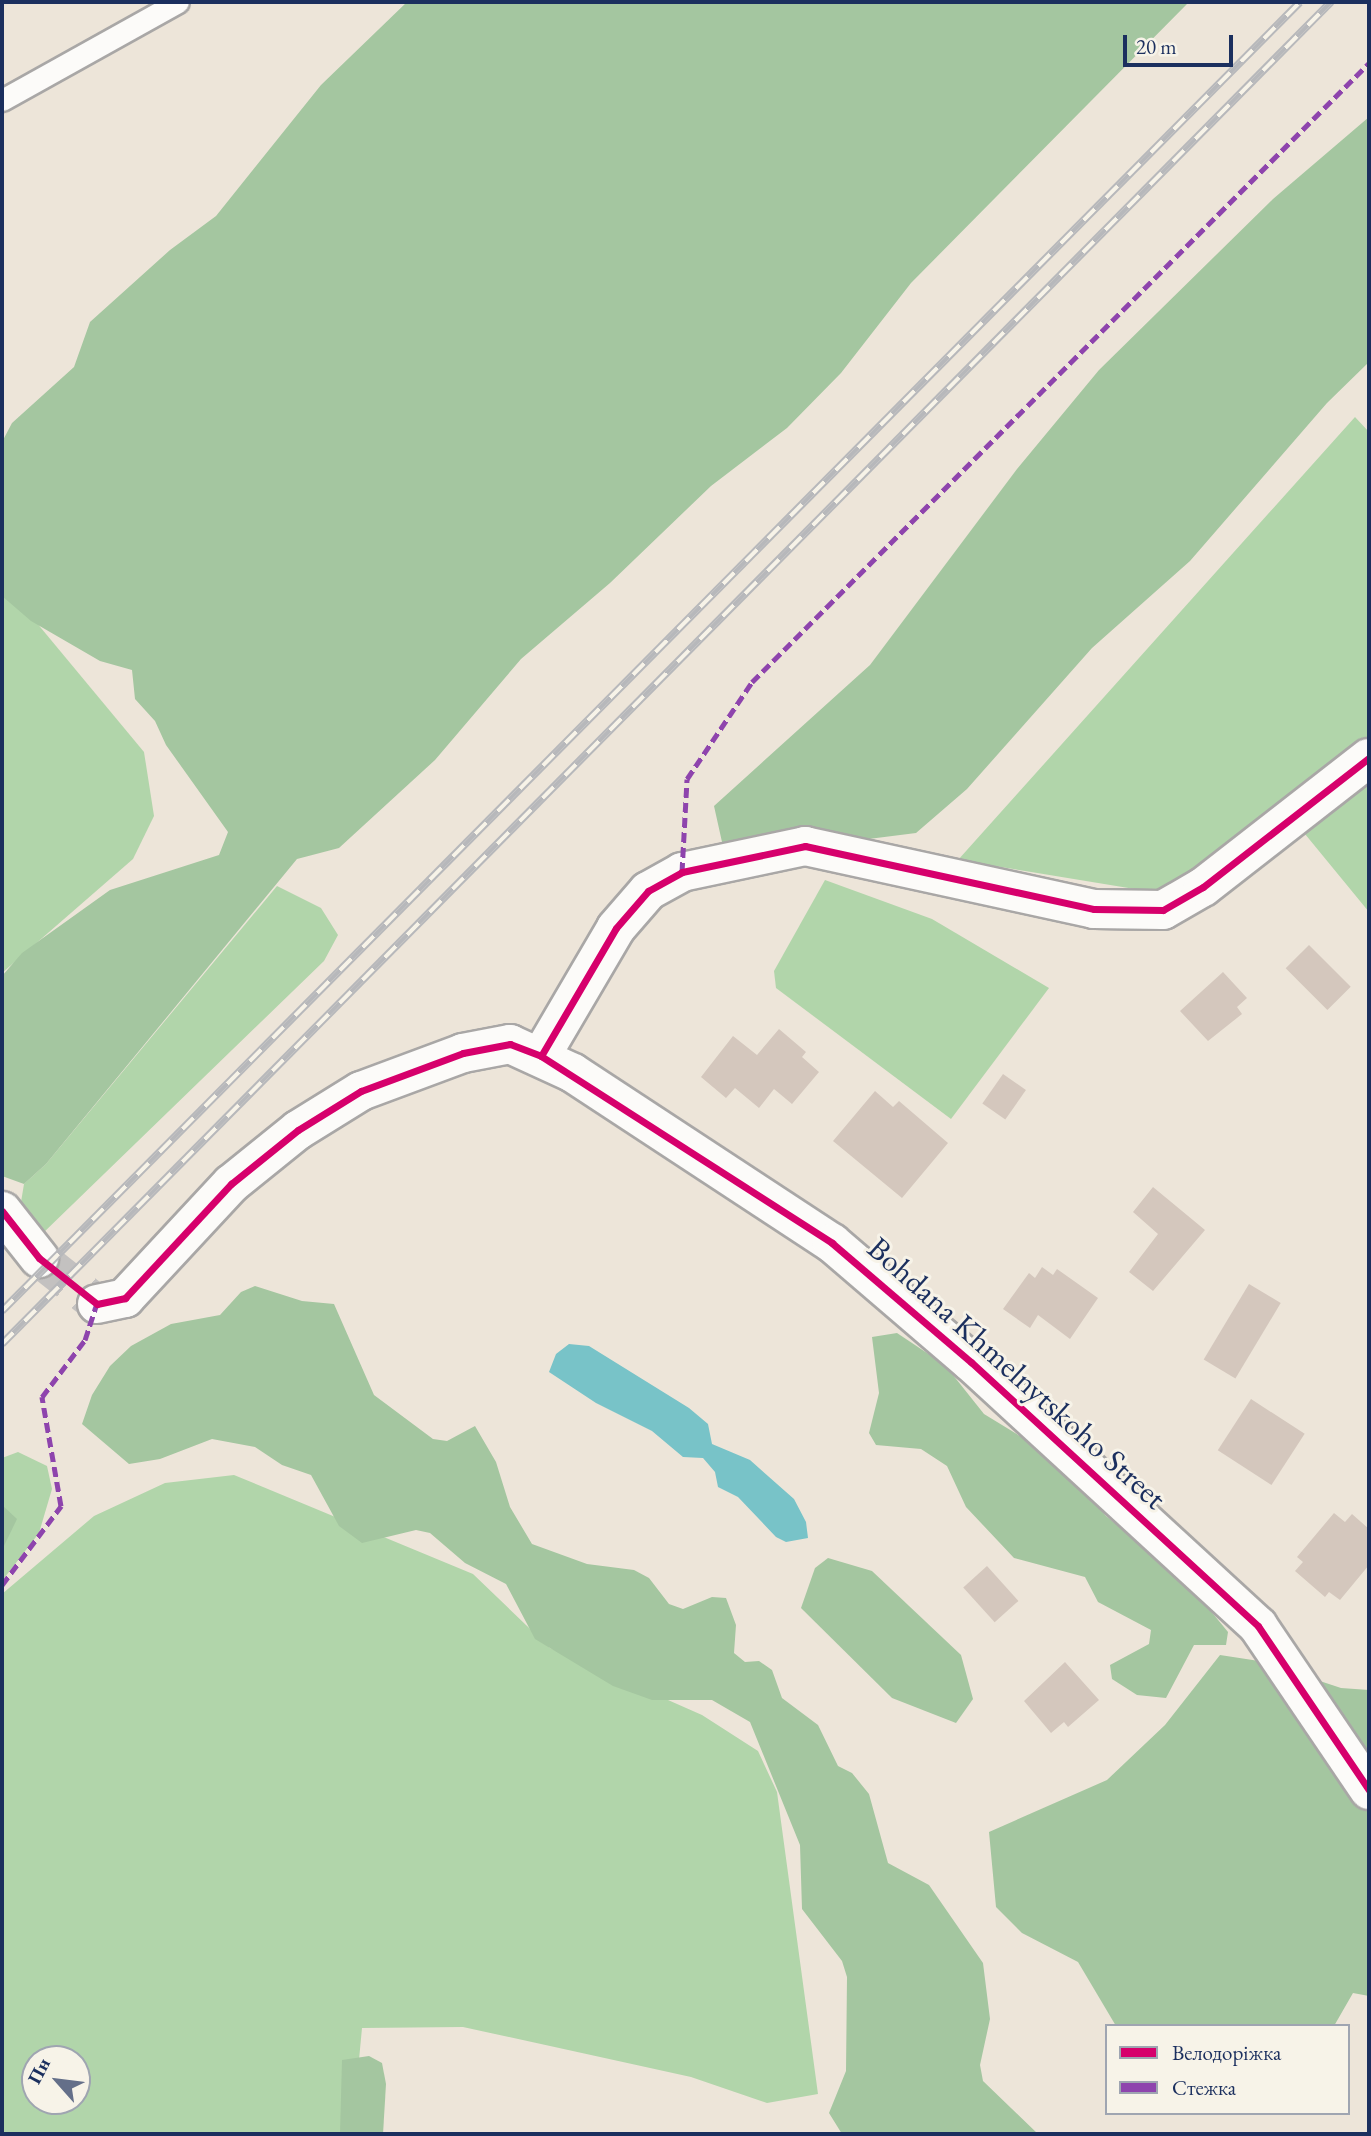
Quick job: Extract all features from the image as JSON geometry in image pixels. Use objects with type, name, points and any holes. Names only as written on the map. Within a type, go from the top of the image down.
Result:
[{"type":"street","points":[[541,1056],[616,929],[648,891],[682,872],[805,846],[1094,909],[1163,910],[1214,879],[1369,758]]},
{"type":"street","name":"Bohdana Khmelnytskoho Street","points":[[97,1304],[125,1298],[231,1184],[298,1130],[361,1091],[463,1053],[510,1044],[541,1056],[832,1242],[971,1362],[1258,1626],[1369,1790]]},
{"type":"street","points":[[2,1211],[39,1258]]},
{"type":"lane","points":[[2,100],[178,2]]},
{"type":"green space","points":[[407,2],[1189,2],[911,283],[841,373],[787,428],[711,486],[610,583],[521,659],[435,760],[339,848],[297,859],[46,1164],[24,1184],[2,1176],[2,976],[22,953],[110,890],[219,855],[228,832],[166,745],[155,721],[135,699],[132,670],[100,661],[31,621],[2,596],[2,442],[12,423],[74,367],[90,322],[170,250],[216,216],[321,85]]},
{"type":"green space","points":[[1369,117],[1369,362],[1327,403],[1190,561],[1092,648],[967,789],[916,833],[821,845],[724,851],[714,806],[870,665],[1017,469],[1099,370],[1273,199]]},
{"type":"green space","points":[[1355,417],[1369,432],[1369,912],[1282,806],[1165,894],[958,860]]},
{"type":"green space","points":[[2,581],[144,752],[154,816],[133,859],[2,973]]},
{"type":"green space","points":[[825,880],[932,919],[1049,988],[951,1119],[776,988],[774,971]]},
{"type":"green space","points":[[277,886],[321,908],[338,935],[324,961],[41,1235],[19,1214],[24,1184],[46,1164]]},
{"type":"green space","points":[[255,1286],[302,1301],[334,1304],[374,1395],[433,1439],[447,1441],[475,1426],[496,1462],[510,1507],[532,1544],[587,1564],[634,1570],[649,1578],[669,1604],[683,1609],[712,1597],[726,1598],[736,1625],[734,1653],[745,1662],[759,1661],[772,1670],[782,1698],[818,1725],[838,1766],[852,1773],[869,1794],[888,1863],[929,1885],[983,1963],[990,2019],[980,2065],[983,2081],[1038,2134],[842,2134],[829,2113],[846,2071],[847,1977],[842,1961],[802,1909],[800,1845],[750,1722],[712,1700],[652,1700],[613,1686],[535,1639],[506,1584],[465,1563],[430,1533],[416,1530],[362,1543],[339,1526],[311,1475],[282,1465],[255,1447],[212,1439],[160,1459],[129,1464],[82,1424],[92,1395],[110,1366],[131,1346],[171,1324],[220,1315],[241,1292]]},
{"type":"green space","points":[[897,1333],[945,1365],[984,1414],[1059,1460],[1106,1516],[1186,1581],[1228,1632],[1226,1645],[1194,1645],[1166,1698],[1137,1695],[1112,1679],[1110,1665],[1149,1644],[1151,1630],[1098,1602],[1085,1577],[1014,1558],[966,1507],[947,1466],[921,1449],[876,1445],[869,1433],[879,1393],[872,1337]]},
{"type":"green space","points":[[18,1452],[47,1466],[52,1489],[39,1533],[2,1581],[2,1458]]},
{"type":"green space","points":[[234,1475],[473,1574],[550,1648],[702,1715],[758,1751],[777,1792],[818,2094],[767,2103],[691,2077],[463,2027],[362,2028],[352,2134],[2,2134],[2,1594],[94,1516],[165,1483]]},
{"type":"green space","points":[[2,1505],[17,1519],[2,1550]]},
{"type":"green space","points":[[828,1558],[872,1571],[961,1655],[973,1699],[956,1723],[892,1698],[801,1608],[815,1568]]},
{"type":"green space","points":[[1220,1655],[1259,1661],[1341,1688],[1369,1690],[1369,1996],[1353,1993],[1335,2024],[1115,2024],[1078,1962],[1022,1933],[996,1907],[989,1832],[1107,1780],[1165,1725]]},
{"type":"green space","points":[[369,2056],[382,2063],[386,2084],[383,2134],[340,2134],[342,2060]]},
{"type":"water","points":[[569,1344],[589,1346],[689,1408],[708,1424],[712,1444],[750,1460],[794,1499],[806,1522],[808,1538],[786,1542],[776,1537],[738,1497],[718,1487],[715,1472],[703,1458],[683,1457],[652,1431],[596,1403],[549,1372],[556,1354]]},
{"type":"building","points":[[1309,945],[1351,987],[1327,1010],[1286,968]]},
{"type":"building","points":[[1223,972],[1247,998],[1237,1007],[1242,1014],[1208,1041],[1180,1011]]},
{"type":"building","points":[[779,1029],[806,1052],[802,1057],[819,1072],[792,1104],[774,1089],[759,1108],[735,1088],[726,1098],[701,1077],[733,1036],[757,1055]]},
{"type":"building","points":[[1003,1074],[1026,1090],[1005,1120],[982,1103]]},
{"type":"building","points":[[875,1091],[893,1107],[899,1101],[948,1143],[902,1198],[833,1141]]},
{"type":"building","points":[[1153,1187],[1205,1230],[1153,1291],[1129,1272],[1158,1234],[1133,1212]]},
{"type":"building","points":[[1042,1267],[1053,1275],[1057,1269],[1098,1298],[1070,1339],[1038,1315],[1030,1328],[1003,1309],[1029,1273],[1035,1278]]},
{"type":"building","points":[[1249,1284],[1281,1303],[1235,1378],[1204,1359]]},
{"type":"building","points":[[1251,1399],[1305,1434],[1271,1485],[1218,1450]]},
{"type":"building","points":[[1334,1513],[1345,1522],[1352,1514],[1369,1529],[1369,1565],[1340,1600],[1329,1592],[1325,1597],[1295,1571],[1303,1562],[1297,1557]]},
{"type":"building","points":[[987,1566],[1018,1601],[995,1622],[963,1587]]},
{"type":"building","points":[[1065,1662],[1099,1700],[1068,1727],[1064,1722],[1051,1733],[1024,1701]]},
{"type":"tunnel","points":[[39,1258],[97,1304]]},
{"type":"railway","points":[[2,1311],[1300,2]]},
{"type":"railway","points":[[2,1344],[1331,2]]},
{"type":"marked path","points":[[682,872],[687,779],[752,682],[1369,63]]},
{"type":"marked path","points":[[2,1585],[61,1506],[42,1397],[85,1340],[97,1304]]},
{"type":"cycle path","points":[[541,1056],[616,928],[648,891],[682,872],[805,846],[1094,909],[1163,910],[1203,887],[1369,758]]},
{"type":"cycle path","points":[[2,1211],[39,1258],[97,1304],[125,1298],[231,1184],[298,1130],[361,1091],[463,1053],[510,1044],[541,1056],[832,1243],[971,1362],[1258,1626],[1369,1790]]}]
